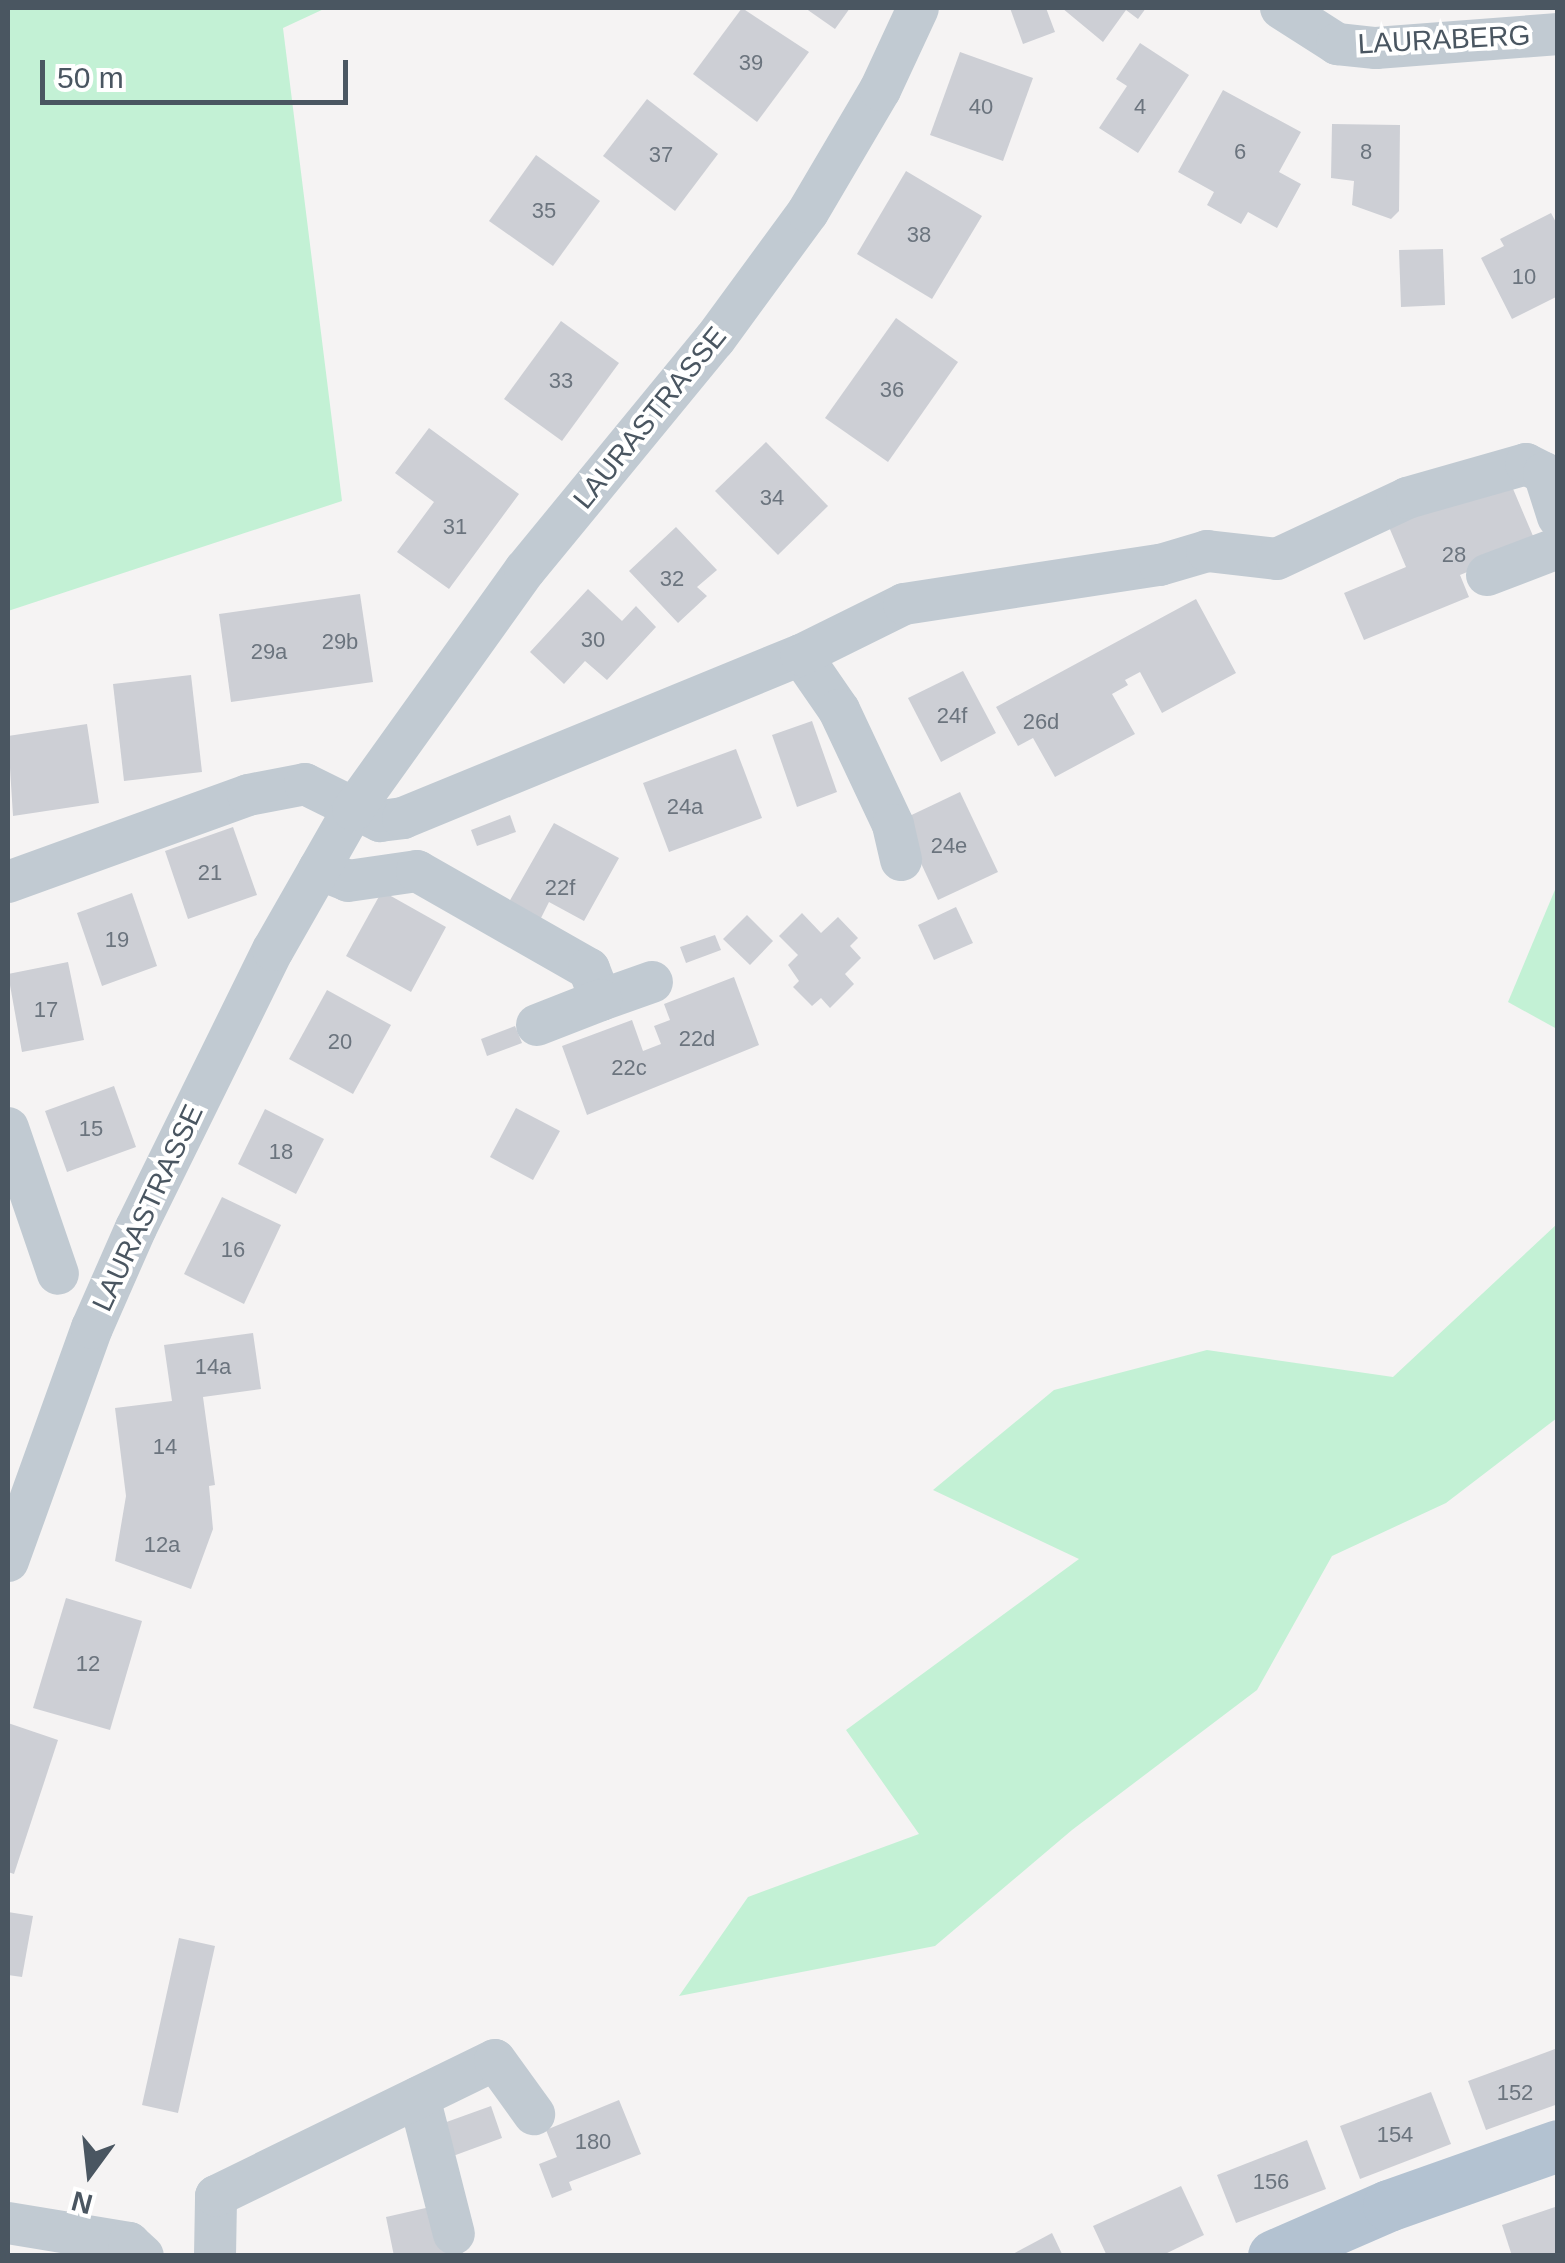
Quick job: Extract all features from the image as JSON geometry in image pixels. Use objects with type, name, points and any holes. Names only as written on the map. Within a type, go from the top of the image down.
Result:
[{"type":"main road","points":[[1274,2256],[1390,2206],[1558,2146]]},
{"type":"street","name":"LAURASTRASSE","points":[[8,1561],[129,1245],[353,810],[525,570],[715,339],[808,212],[880,90],[918,8]]},
{"type":"street","name":"LAURABERG","points":[[1280,8],[1337,44],[1376,48],[1558,34]]},
{"type":"street","points":[[8,882],[305,784],[380,821],[403,818],[801,655],[904,604],[1160,565],[1206,551],[1277,559],[1407,498],[1526,464],[1544,473],[1558,517]]},
{"type":"street","points":[[1488,575],[1558,548]]},
{"type":"street","points":[[801,655],[838,710],[893,824],[901,860]]},
{"type":"street","points":[[320,869],[348,881],[416,871],[589,969],[601,1000]]},
{"type":"street","points":[[537,1025],[652,982]]},
{"type":"street","name":"LAURASTRASSE","points":[[8,1128],[58,1274]]},
{"type":"street","points":[[216,2256],[216,2196],[495,2060],[534,2114]]},
{"type":"street","points":[[419,2097],[454,2234]]},
{"type":"street","points":[[8,2223],[129,2243],[143,2256]]},
{"type":"green space","points":[[8,8],[326,8],[283,28],[342,501],[8,611]]},
{"type":"green space","points":[[1557,885],[1557,1029],[1508,1002]]},
{"type":"green space","points":[[1557,1224],[1557,1418],[1446,1503],[1332,1556],[1257,1690],[1072,1830],[935,1946],[679,1996],[748,1897],[919,1834],[846,1730],[1079,1559],[933,1490],[1054,1390],[1207,1350],[1393,1377]]},
{"type":"building","points":[[742,8],[809,52],[757,122],[693,74]]},
{"type":"building","points":[[805,8],[850,8],[835,29]]},
{"type":"building","points":[[1010,8],[1046,8],[1055,32],[1023,44]]},
{"type":"building","points":[[1062,8],[1146,8],[1138,19],[1126,10],[1103,42]]},
{"type":"building","points":[[1140,43],[1189,75],[1138,153],[1099,128],[1127,86],[1116,79]]},
{"type":"building","points":[[960,52],[1033,78],[1003,161],[930,135]]},
{"type":"building","points":[[1223,90],[1301,132],[1279,172],[1301,184],[1277,228],[1248,212],[1241,224],[1207,205],[1214,192],[1178,172]]},
{"type":"building","points":[[647,99],[718,154],[675,211],[603,156]]},
{"type":"building","points":[[1332,124],[1400,125],[1399,211],[1391,219],[1352,205],[1354,181],[1331,178]]},
{"type":"building","points":[[536,155],[600,201],[553,266],[489,221]]},
{"type":"building","points":[[906,171],[982,216],[932,299],[857,254]]},
{"type":"building","points":[[1551,213],[1558,226],[1558,296],[1512,319],[1481,258],[1504,246],[1500,239]]},
{"type":"building","points":[[1443,249],[1445,305],[1401,307],[1399,250]]},
{"type":"building","points":[[896,318],[958,362],[888,462],[825,418]]},
{"type":"building","points":[[561,321],[619,363],[562,441],[504,399]]},
{"type":"building","points":[[429,428],[519,494],[449,589],[397,552],[434,502],[395,473]]},
{"type":"building","points":[[766,442],[828,506],[778,555],[715,491]]},
{"type":"building","points":[[1508,477],[1536,543],[1460,575],[1469,597],[1364,640],[1344,593],[1406,567],[1389,527]]},
{"type":"building","points":[[676,527],[717,570],[697,587],[707,596],[678,623],[629,571]]},
{"type":"building","points":[[588,589],[622,621],[636,606],[656,627],[607,680],[585,661],[564,684],[530,652]]},
{"type":"building","points":[[360,594],[373,682],[231,702],[219,614]]},
{"type":"building","points":[[1196,599],[1236,673],[1162,713],[1140,672],[1125,680],[1128,685],[1112,694],[1135,734],[1055,777],[1033,738],[1018,746],[996,707]]},
{"type":"building","points":[[963,671],[996,733],[941,762],[908,698]]},
{"type":"building","points":[[191,675],[202,772],[124,781],[113,684]]},
{"type":"building","points":[[812,721],[837,792],[797,807],[772,735]]},
{"type":"building","points":[[87,724],[99,803],[13,816],[8,736]]},
{"type":"building","points":[[736,749],[762,818],[669,852],[643,783]]},
{"type":"building","points":[[960,792],[998,872],[938,900],[901,820]]},
{"type":"building","points":[[510,815],[516,832],[477,846],[471,830]]},
{"type":"building","points":[[554,823],[619,858],[584,921],[549,902],[540,920],[509,902]]},
{"type":"building","points":[[233,827],[257,895],[188,919],[165,851]]},
{"type":"building","points":[[382,891],[446,927],[411,992],[346,956]]},
{"type":"building","points":[[132,893],[157,966],[102,986],[77,913]]},
{"type":"building","points":[[956,907],[973,943],[934,960],[918,925]]},
{"type":"building","points":[[802,913],[821,933],[838,917],[858,938],[850,946],[861,958],[845,974],[854,984],[830,1008],[821,998],[812,1006],[793,987],[799,981],[788,965],[798,955],[779,936]]},
{"type":"building","points":[[747,915],[773,941],[750,965],[723,939]]},
{"type":"building","points":[[715,935],[721,950],[686,963],[680,947]]},
{"type":"building","points":[[68,962],[84,1040],[22,1052],[8,974]]},
{"type":"building","points":[[734,977],[759,1045],[587,1115],[562,1046],[632,1020],[643,1051],[661,1044],[654,1026],[670,1020],[664,1004]]},
{"type":"building","points":[[327,990],[391,1025],[353,1094],[289,1059]]},
{"type":"building","points":[[515,1026],[522,1043],[487,1056],[481,1039]]},
{"type":"building","points":[[114,1086],[136,1147],[67,1172],[45,1111]]},
{"type":"building","points":[[516,1108],[560,1131],[533,1180],[490,1157]]},
{"type":"building","points":[[265,1109],[324,1139],[296,1194],[238,1164]]},
{"type":"building","points":[[222,1197],[281,1225],[244,1304],[184,1274]]},
{"type":"building","points":[[253,1333],[261,1389],[203,1397],[215,1485],[209,1486],[213,1529],[191,1589],[115,1561],[126,1496],[115,1408],[172,1401],[164,1345]]},
{"type":"building","points":[[66,1598],[142,1621],[110,1730],[33,1708]]},
{"type":"building","points":[[8,1723],[58,1740],[14,1874],[8,1872]]},
{"type":"building","points":[[8,1912],[33,1916],[22,1977],[8,1975]]},
{"type":"building","points":[[179,1938],[215,1946],[178,2113],[142,2105]]},
{"type":"building","points":[[1555,2049],[1558,2104],[1486,2130],[1468,2081]]},
{"type":"building","points":[[1431,2092],[1451,2144],[1360,2179],[1340,2126]]},
{"type":"building","points":[[619,2100],[641,2154],[569,2182],[572,2190],[552,2198],[539,2164],[557,2157],[546,2130]]},
{"type":"building","points":[[491,2106],[502,2138],[453,2156],[441,2124]]},
{"type":"building","points":[[1307,2140],[1326,2189],[1236,2223],[1217,2175]]},
{"type":"building","points":[[1181,2186],[1204,2235],[1161,2256],[1107,2256],[1093,2226]]},
{"type":"building","points":[[439,2205],[464,2256],[394,2256],[386,2217]]},
{"type":"building","points":[[1558,2206],[1558,2256],[1512,2256],[1502,2225]]},
{"type":"building","points":[[1052,2233],[1063,2256],[1009,2256]]}]
